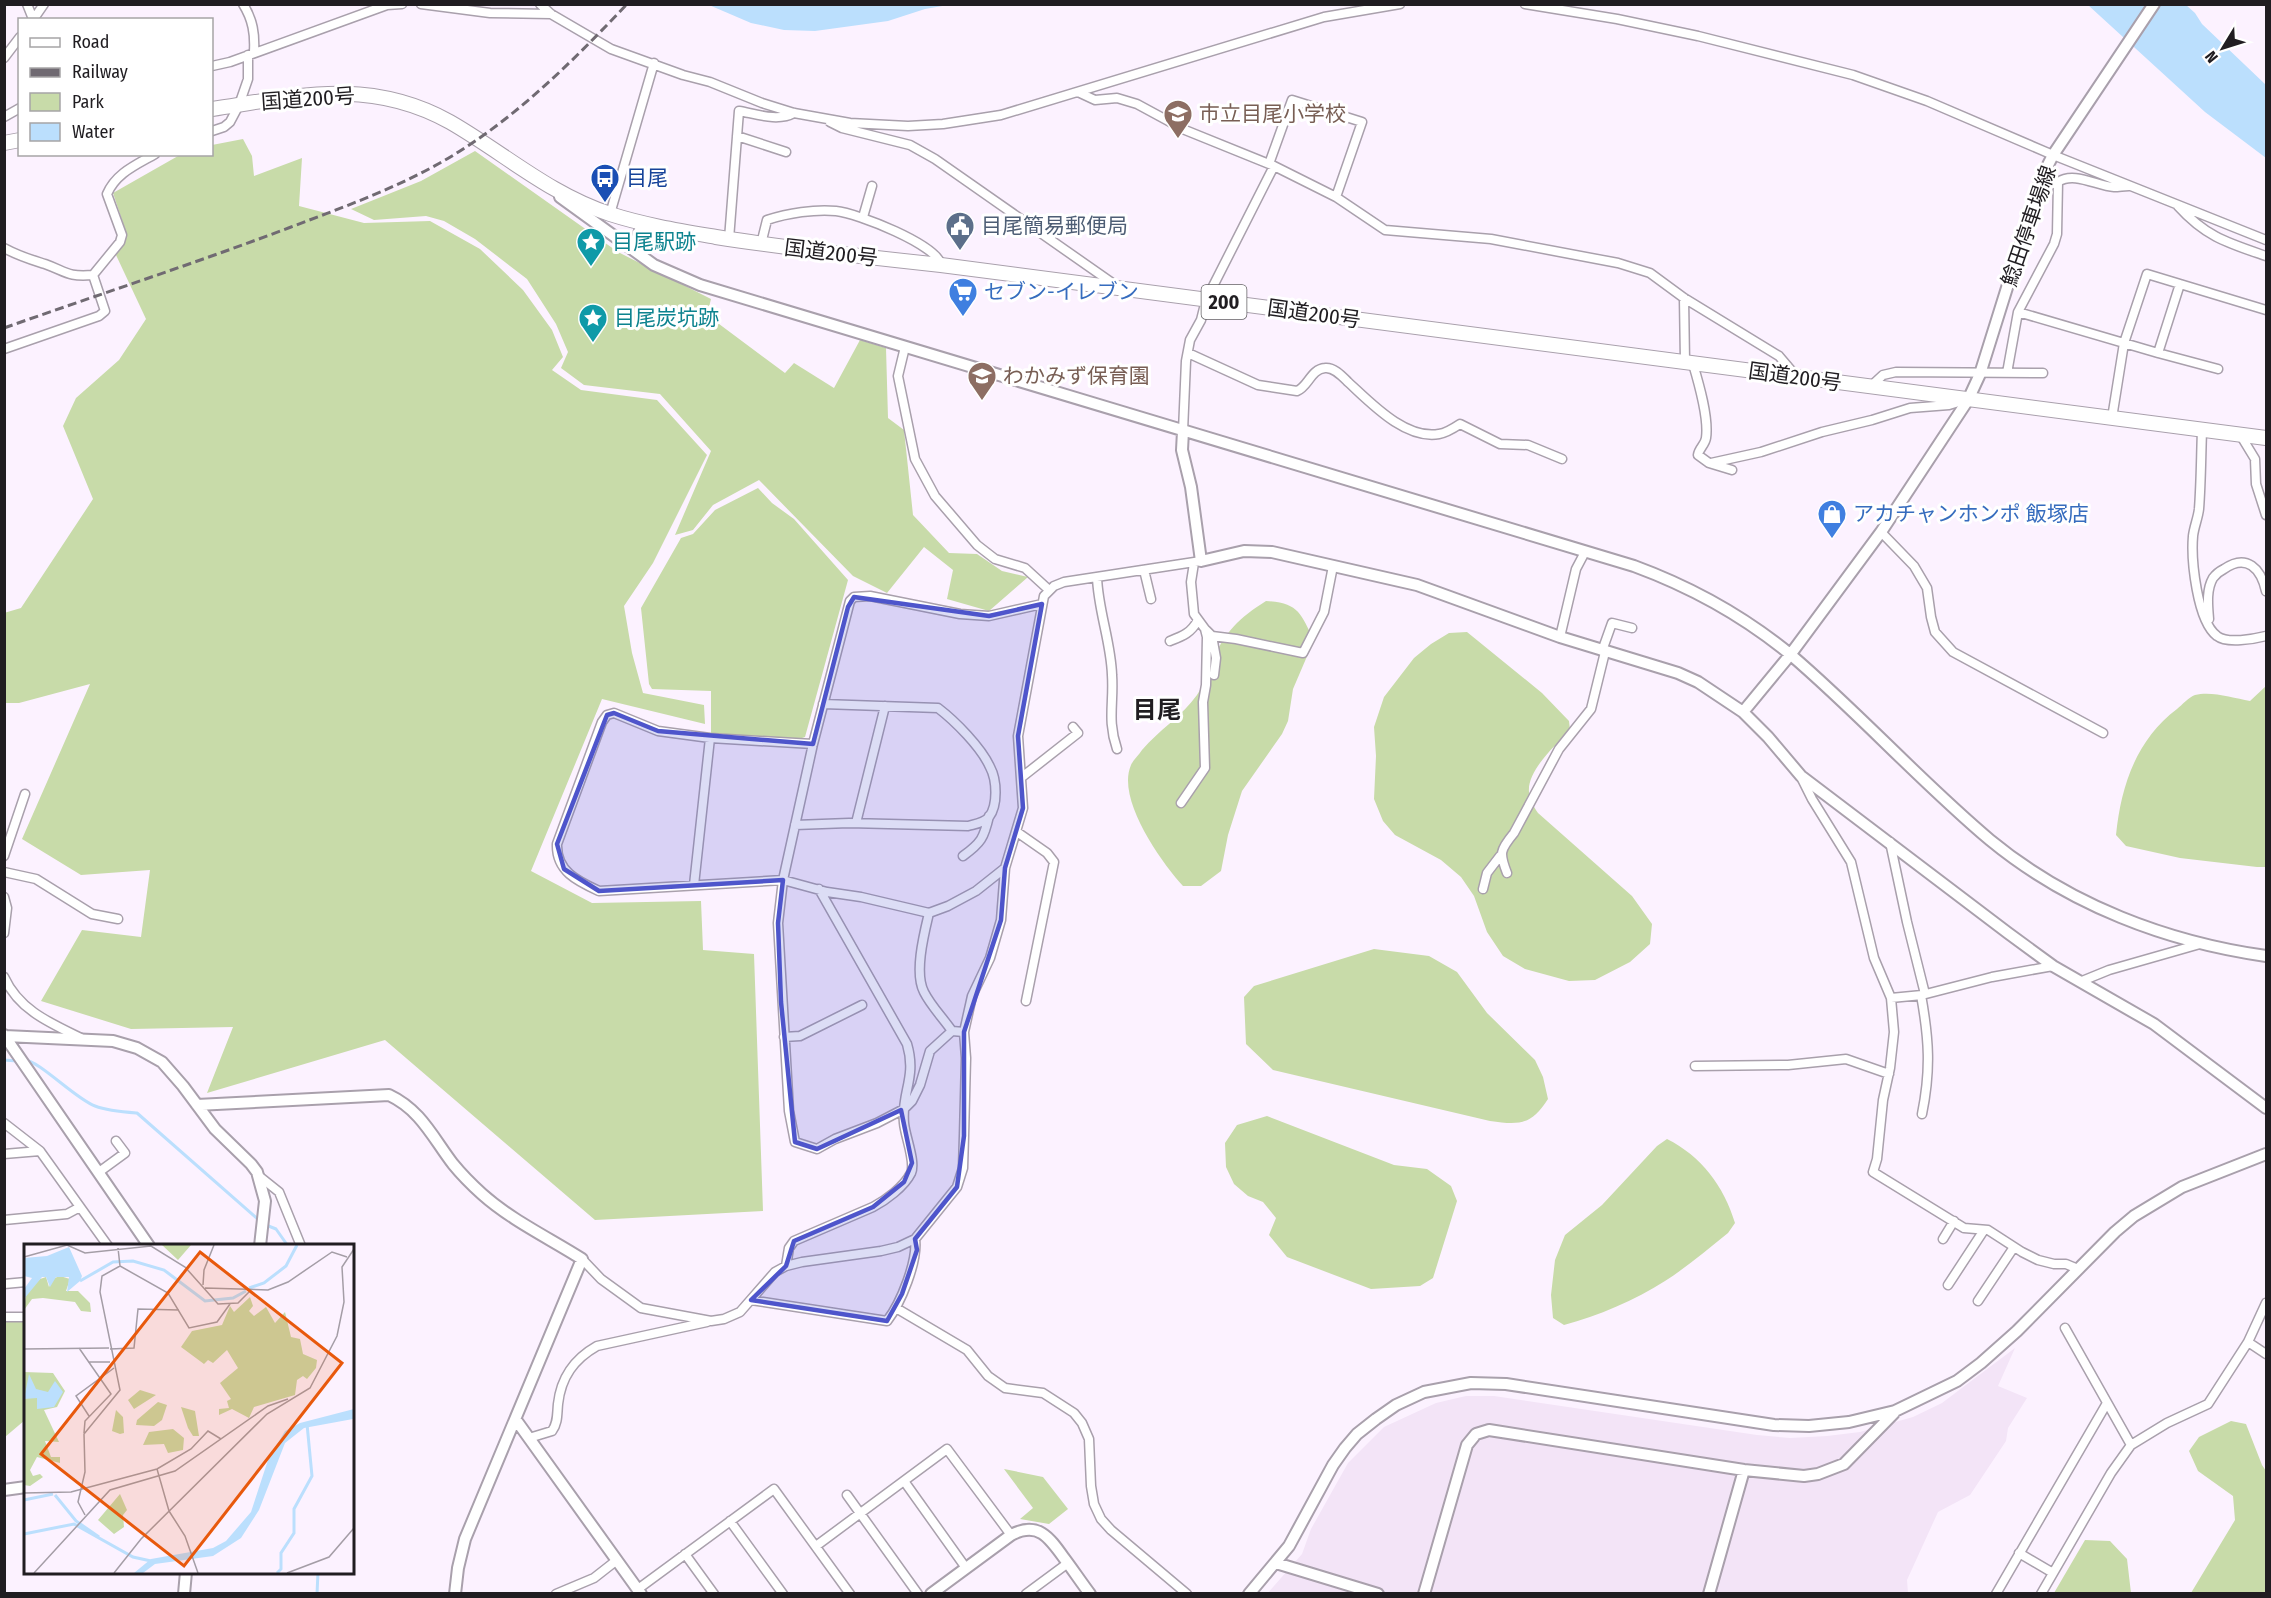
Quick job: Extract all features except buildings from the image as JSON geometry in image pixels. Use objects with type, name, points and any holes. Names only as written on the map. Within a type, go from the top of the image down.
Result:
[{"type":"highway","name":"国道200号","points":[[213,109],[307,94],[345,93],[380,96],[416,106],[450,123],[540,182],[610,214],[729,239],[2266,438]]},
{"type":"street","points":[[27,4],[33,18]]},
{"type":"street","points":[[34,18],[44,4]]},
{"type":"street","points":[[213,131],[230,122],[248,80],[255,34],[243,4]]},
{"type":"street","points":[[213,66],[230,62],[387,5],[402,4]]},
{"type":"street","points":[[422,4],[490,13],[551,14]]},
{"type":"street","points":[[540,4],[551,14],[611,49],[794,113],[878,126],[943,124],[1001,115],[1080,93],[1304,22],[1400,4]]},
{"type":"street","points":[[1525,4],[1617,19],[1698,36],[1853,75],[1927,101],[2266,240]]},
{"type":"street","name":"鯰田停車場線","points":[[1743,712],[1790,655],[1881,532],[1968,400],[1980,374],[2041,178],[2054,153],[2154,4]]},
{"type":"street","points":[[4,58],[18,40]]},
{"type":"street","points":[[610,214],[654,63]]},
{"type":"street","points":[[1080,93],[1095,100],[1117,98],[1137,104],[1185,130],[1271,165],[1336,197],[1385,230],[1491,239],[1618,263],[1650,273],[1752,342],[1779,356],[1797,377]]},
{"type":"street","points":[[1214,675],[1216,658],[1212,636],[1194,614],[1191,598],[1197,562],[1191,487],[1182,450],[1188,352],[1190,340],[1201,320],[1206,300],[1271,165],[1292,100],[1362,122],[1336,197]]},
{"type":"street","points":[[4,117],[18,109]]},
{"type":"street","points":[[729,239],[739,111],[779,117],[786,117],[794,113]]},
{"type":"street","points":[[822,118],[842,128],[910,145],[935,159],[1122,290]]},
{"type":"street","points":[[737,136],[783,148]]},
{"type":"street","points":[[4,248],[62,273],[76,276],[93,275],[120,242],[122,235],[107,194],[109,189],[123,172],[151,156]]},
{"type":"street","points":[[2007,373],[2018,312],[2057,234],[2058,182],[2072,177],[2115,187],[2131,186]]},
{"type":"street","points":[[540,182],[654,265],[700,285],[1634,566],[1687,588],[1749,624],[1790,655],[1991,841],[2022,863],[2084,901],[2147,928],[2200,944],[2266,956]]},
{"type":"street","points":[[863,218],[872,186]]},
{"type":"street","points":[[2176,204],[2193,223],[2218,239],[2266,256]]},
{"type":"street","points":[[761,244],[767,220],[780,216],[836,211],[863,218],[918,244],[936,256],[941,265]]},
{"type":"street","points":[[631,250],[642,222]]},
{"type":"street","points":[[2112,418],[2124,343],[2147,274],[2266,310]]},
{"type":"street","points":[[4,349],[99,316],[105,311],[93,275]]},
{"type":"street","points":[[2158,353],[2180,284]]},
{"type":"street","points":[[1684,298],[1689,363],[1702,396],[1706,437],[1698,455],[1711,463],[1732,470]]},
{"type":"street","points":[[2018,312],[2218,369]]},
{"type":"street","points":[[905,347],[898,376],[915,459],[935,496],[977,545],[995,559],[1024,568],[1049,590]]},
{"type":"street","points":[[1188,352],[1258,385],[1297,391],[1302,390],[1319,370],[1329,369],[1336,372],[1396,423],[1413,430],[1425,434],[1439,434],[1460,424],[1500,444],[1528,445],[1562,459]]},
{"type":"street","points":[[1870,387],[1884,375],[1896,372],[2043,373]]},
{"type":"street","points":[[1711,463],[1761,452],[1822,432],[1910,408],[1949,405],[1968,400]]},
{"type":"street","points":[[2202,431],[2199,509],[2194,546],[2195,576],[2205,618],[2216,636],[2221,639],[2243,640],[2262,637],[2266,628]]},
{"type":"street","points":[[2241,436],[2254,459],[2256,484],[2266,515]]},
{"type":"street","points":[[1881,532],[1914,566],[1927,588],[1935,632],[1953,652],[2103,734]]},
{"type":"street","points":[[529,1438],[552,1431],[557,1424],[560,1385],[586,1352],[597,1346],[732,1317],[740,1312],[775,1272],[786,1266],[898,1247],[915,1239],[957,1187],[963,1168],[966,1058],[964,1032],[972,996],[990,958],[1001,920],[1005,868],[1023,808],[1018,736],[1042,604],[1049,590],[1064,582],[1197,562],[1244,551],[1272,552],[1417,585],[1604,652],[1678,673],[1698,682],[1743,712],[1801,776],[2053,966],[2154,1024],[2266,1108]]},
{"type":"street","points":[[1560,637],[1576,569],[1585,552]]},
{"type":"street","points":[[2209,626],[2208,596],[2213,579],[2229,565],[2247,563],[2254,566],[2261,574],[2266,591]]},
{"type":"street","points":[[1212,636],[1303,653],[1324,612],[1333,566]]},
{"type":"street","points":[[1144,570],[1151,599]]},
{"type":"street","points":[[1097,577],[1098,598],[1112,668],[1111,732],[1117,749]]},
{"type":"street","points":[[964,1032],[952,1031],[930,1051],[920,1085],[912,1101],[904,1109],[817,1149],[795,1142],[789,1112],[778,923],[783,880],[823,704],[848,607],[854,597],[870,596],[960,614],[989,616],[1042,604]]},
{"type":"street","points":[[1170,642],[1188,634],[1198,620]]},
{"type":"street","points":[[1483,889],[1487,873],[1514,832],[1559,749],[1591,709],[1612,623],[1632,628]]},
{"type":"street","points":[[1181,803],[1200,779],[1205,768],[1203,702],[1206,685],[1207,637],[1205,629]]},
{"type":"street","points":[[823,704],[938,708],[945,713],[979,750],[991,768],[995,796],[985,833],[979,844],[963,856]]},
{"type":"street","points":[[856,823],[885,706]]},
{"type":"street","points":[[813,744],[710,738],[658,731],[615,713],[607,715],[602,722],[557,844],[556,856],[564,869],[577,881],[599,891],[783,880],[819,890],[929,913],[976,891],[1005,868]]},
{"type":"street","points":[[1022,777],[1078,733],[1073,727]]},
{"type":"street","points":[[694,885],[710,738]]},
{"type":"street","points":[[1801,776],[1812,799],[1851,862],[1874,958],[1891,998],[1894,1032],[1874,1172],[1964,1228],[1988,1230],[2038,1260],[2066,1264],[2078,1269]]},
{"type":"street","points":[[4,856],[25,794]]},
{"type":"street","points":[[795,825],[856,823],[968,826],[980,823],[990,816]]},
{"type":"street","points":[[1017,832],[1047,853],[1054,862],[1026,1000]]},
{"type":"street","points":[[1890,842],[1923,994],[1928,1035],[1928,1085],[1922,1114]]},
{"type":"street","points":[[1500,856],[1507,873]]},
{"type":"street","points":[[4,872],[36,879],[92,914],[118,919]]},
{"type":"street","points":[[786,1266],[789,1248],[794,1241],[873,1207],[884,1200],[912,1172],[905,1134],[904,1109],[912,1060],[907,1044],[819,890]]},
{"type":"street","points":[[4,897],[7,908],[4,933]]},
{"type":"street","points":[[929,913],[923,934],[920,977],[924,991],[952,1031]]},
{"type":"street","points":[[2082,981],[2109,970],[2200,944]]},
{"type":"street","points":[[1891,998],[1923,994],[1992,976],[2053,966]]},
{"type":"street","points":[[4,977],[18,1000],[28,1009],[81,1038]]},
{"type":"street","points":[[784,1037],[800,1036],[862,1005]]},
{"type":"street","points":[[5,1036],[113,1041],[137,1048],[162,1062],[215,1129],[251,1164],[259,1176],[279,1192],[301,1244]]},
{"type":"street","points":[[5,1036],[148,1244]]},
{"type":"street","points":[[1695,1066],[1788,1065],[1846,1059],[1889,1074]]},
{"type":"street","points":[[197,1105],[389,1095],[403,1101],[416,1112],[454,1166],[484,1196],[582,1259],[601,1279],[641,1308],[711,1321]]},
{"type":"street","points":[[4,1123],[40,1151],[107,1244]]},
{"type":"street","points":[[99,1172],[125,1153],[117,1141]]},
{"type":"street","points":[[4,1154],[40,1151]]},
{"type":"street","points":[[1250,1593],[1289,1545],[1333,1465],[1357,1434],[1396,1405],[1433,1390],[1471,1383],[1506,1384],[1730,1419],[1809,1426],[1849,1422],[1895,1411],[1949,1385],[1980,1363],[2017,1330],[2115,1232],[2154,1202],[2182,1187],[2266,1154]]},
{"type":"street","points":[[259,1176],[265,1201],[260,1244]]},
{"type":"street","points":[[4,1220],[68,1214],[80,1207]]},
{"type":"street","points":[[1943,1239],[1954,1221]]},
{"type":"street","points":[[1948,1285],[1984,1230]]},
{"type":"street","points":[[751,1300],[887,1321],[896,1308],[916,1250],[915,1239]]},
{"type":"street","points":[[1978,1301],[2014,1247]]},
{"type":"street","points":[[455,1593],[465,1539],[582,1259]]},
{"type":"street","points":[[4,1284],[24,1282]]},
{"type":"street","points":[[2041,1593],[2111,1473],[2131,1445],[2167,1423],[2208,1404],[2248,1342],[2266,1303]]},
{"type":"street","points":[[896,1308],[967,1350],[988,1376],[1005,1388],[1043,1393],[1074,1413],[1082,1423],[1089,1439],[1091,1486],[1094,1504],[1101,1519],[1111,1530],[1187,1593]]},
{"type":"street","points":[[4,1317],[24,1317]]},
{"type":"street","points":[[2065,1328],[2131,1445]]},
{"type":"street","points":[[2248,1342],[2266,1354]]},
{"type":"street","points":[[1996,1593],[2107,1403]]},
{"type":"street","points":[[1424,1593],[1467,1445],[1482,1431],[1522,1434],[1744,1470],[1804,1476],[1831,1470],[1854,1455],[1895,1411]]},
{"type":"street","points":[[516,1420],[639,1591],[774,1489],[850,1593]]},
{"type":"street","points":[[816,1546],[948,1449],[1011,1535]]},
{"type":"street","points":[[1709,1593],[1744,1470]]},
{"type":"street","points":[[904,1481],[966,1568]]},
{"type":"street","points":[[4,1490],[24,1487]]},
{"type":"street","points":[[847,1495],[918,1593]]},
{"type":"street","points":[[730,1521],[783,1593]]},
{"type":"street","points":[[931,1593],[1011,1535],[1026,1530],[1048,1537],[1090,1593]]},
{"type":"street","points":[[685,1554],[714,1593]]},
{"type":"street","points":[[2019,1554],[2053,1573]]},
{"type":"street","points":[[556,1593],[594,1578],[617,1560]]},
{"type":"street","points":[[1026,1593],[1068,1563]]},
{"type":"street","points":[[1276,1563],[1378,1593]]},
{"type":"street","points":[[184,1593],[186,1574]]},
{"type":"highlighted area","points":[[854,597],[989,616],[1042,604],[1018,736],[1023,808],[1005,868],[1001,920],[964,1032],[964,1136],[957,1187],[915,1239],[917,1250],[902,1294],[887,1321],[751,1300],[786,1266],[794,1241],[873,1207],[904,1182],[912,1163],[901,1110],[817,1149],[795,1142],[781,1002],[778,923],[783,880],[599,891],[564,869],[557,844],[607,715],[614,713],[658,731],[813,744],[848,607]]},
{"type":"shaded area","points":[[2015,1348],[1998,1386],[2027,1398],[2008,1428],[2006,1441],[1970,1495],[1938,1512],[1907,1580],[1908,1593],[1267,1594],[1302,1554],[1311,1529],[1348,1463],[1384,1427],[1436,1403],[1466,1396],[1494,1396],[1757,1435],[1790,1438],[1827,1436],[1860,1432],[1913,1417],[1942,1403]]},
{"type":"green space","points":[[243,139],[252,156],[254,176],[302,158],[299,206],[364,223],[430,221],[480,249],[523,290],[552,330],[563,357],[552,370],[581,390],[657,400],[707,455],[653,563],[624,606],[632,653],[643,693],[704,705],[705,724],[602,699],[531,871],[592,903],[701,901],[703,950],[754,954],[763,1211],[595,1220],[385,1040],[207,1093],[233,1027],[131,1029],[41,1001],[82,930],[141,937],[150,870],[81,875],[22,839],[90,684],[19,703],[5,703],[4,613],[21,608],[93,499],[63,426],[76,398],[119,360],[146,319],[116,255],[127,235],[113,193],[178,156],[213,156],[213,145]]},
{"type":"green space","points":[[475,151],[618,252],[711,299],[707,315],[785,373],[794,363],[834,388],[860,340],[886,348],[888,418],[904,430],[913,515],[949,553],[977,554],[1002,571],[1028,577],[989,611],[947,599],[953,570],[924,547],[887,593],[853,576],[759,480],[713,505],[693,530],[675,535],[711,451],[660,394],[584,385],[561,368],[568,352],[556,324],[527,279],[475,239],[444,221],[426,216],[374,220],[351,209],[421,181]]},
{"type":"green space","points":[[758,488],[772,503],[794,519],[848,580],[805,737],[799,739],[711,733],[711,691],[652,689],[649,684],[641,608],[681,538],[693,534],[715,510]]},
{"type":"green space","points":[[1266,601],[1285,604],[1297,611],[1314,640],[1293,689],[1288,721],[1282,734],[1242,791],[1228,835],[1221,871],[1201,886],[1183,886],[1163,862],[1135,812],[1128,779],[1131,765],[1149,743],[1197,695],[1217,651],[1228,634],[1248,613]]},
{"type":"green space","points":[[1467,632],[1542,693],[1569,721],[1570,730],[1544,758],[1533,775],[1529,792],[1531,800],[1538,813],[1632,896],[1652,924],[1650,944],[1630,962],[1595,980],[1569,981],[1525,969],[1503,956],[1487,932],[1474,896],[1461,877],[1441,860],[1395,835],[1383,821],[1374,799],[1376,756],[1374,727],[1384,697],[1414,658],[1431,644],[1449,633]]},
{"type":"green space","points":[[2266,686],[2266,867],[2180,858],[2126,846],[2116,835],[2127,782],[2141,750],[2163,721],[2195,695],[2215,694],[2250,701]]},
{"type":"green space","points":[[1374,949],[1429,956],[1457,972],[1487,1013],[1535,1060],[1543,1077],[1548,1099],[1542,1108],[1523,1122],[1490,1121],[1273,1070],[1246,1044],[1244,997],[1254,986]]},
{"type":"green space","points":[[1267,1116],[1394,1165],[1427,1169],[1451,1186],[1457,1201],[1433,1278],[1420,1286],[1371,1289],[1287,1257],[1269,1235],[1276,1218],[1263,1202],[1248,1196],[1234,1184],[1226,1167],[1225,1143],[1237,1125]]},
{"type":"green space","points":[[1667,1139],[1690,1154],[1710,1174],[1725,1197],[1735,1223],[1728,1233],[1705,1252],[1653,1288],[1616,1307],[1564,1325],[1553,1318],[1551,1295],[1555,1260],[1565,1235],[1602,1205],[1657,1146]]},
{"type":"green space","points":[[24,1311],[24,1421],[5,1437],[5,1319]]},
{"type":"green space","points":[[2231,1421],[2246,1424],[2266,1471],[2266,1593],[2191,1593],[2235,1520],[2233,1496],[2198,1471],[2189,1451],[2199,1437]]},
{"type":"green space","points":[[1004,1469],[1043,1477],[1068,1509],[1049,1524],[1020,1519],[1033,1508]]},
{"type":"green space","points":[[2085,1540],[2110,1541],[2127,1559],[2131,1593],[2054,1593]]},
{"type":"water","points":[[709,5],[948,5],[925,9],[888,21],[815,31],[784,30],[751,23]]},
{"type":"water","points":[[2088,5],[2186,5],[2202,24],[2266,85],[2266,158],[2205,112]]},
{"type":"waterway","points":[[4,1060],[17,1061]]},
{"type":"waterway","points":[[24,1060],[38,1066],[95,1106],[137,1113],[260,1221]]},
{"type":"waterway","points":[[266,1225],[276,1229],[287,1244]]},
{"type":"waterway","points":[[317,1594],[318,1574]]},
{"type":"railway","points":[[4,328],[255,240],[356,202],[420,174],[460,151],[506,119],[568,64],[627,4]]},
{"type":"place","name":"市立目尾小学校","points":[[1178,140]]},
{"type":"place","name":"目尾","points":[[605,204]]},
{"type":"place","name":"目尾簡易郵便局","points":[[960,252]]},
{"type":"place","name":"目尾駅跡","points":[[591,268]]},
{"type":"place","name":"セブン-イレブン","points":[[963,318]]},
{"type":"place","name":"目尾炭坑跡","points":[[593,344]]},
{"type":"place","name":"わかみず保育園","points":[[982,402]]},
{"type":"place","name":"アカチャンホンポ 飯塚店","points":[[1832,540]]},
{"type":"district","name":"目尾","points":[[1157,710]]}]
